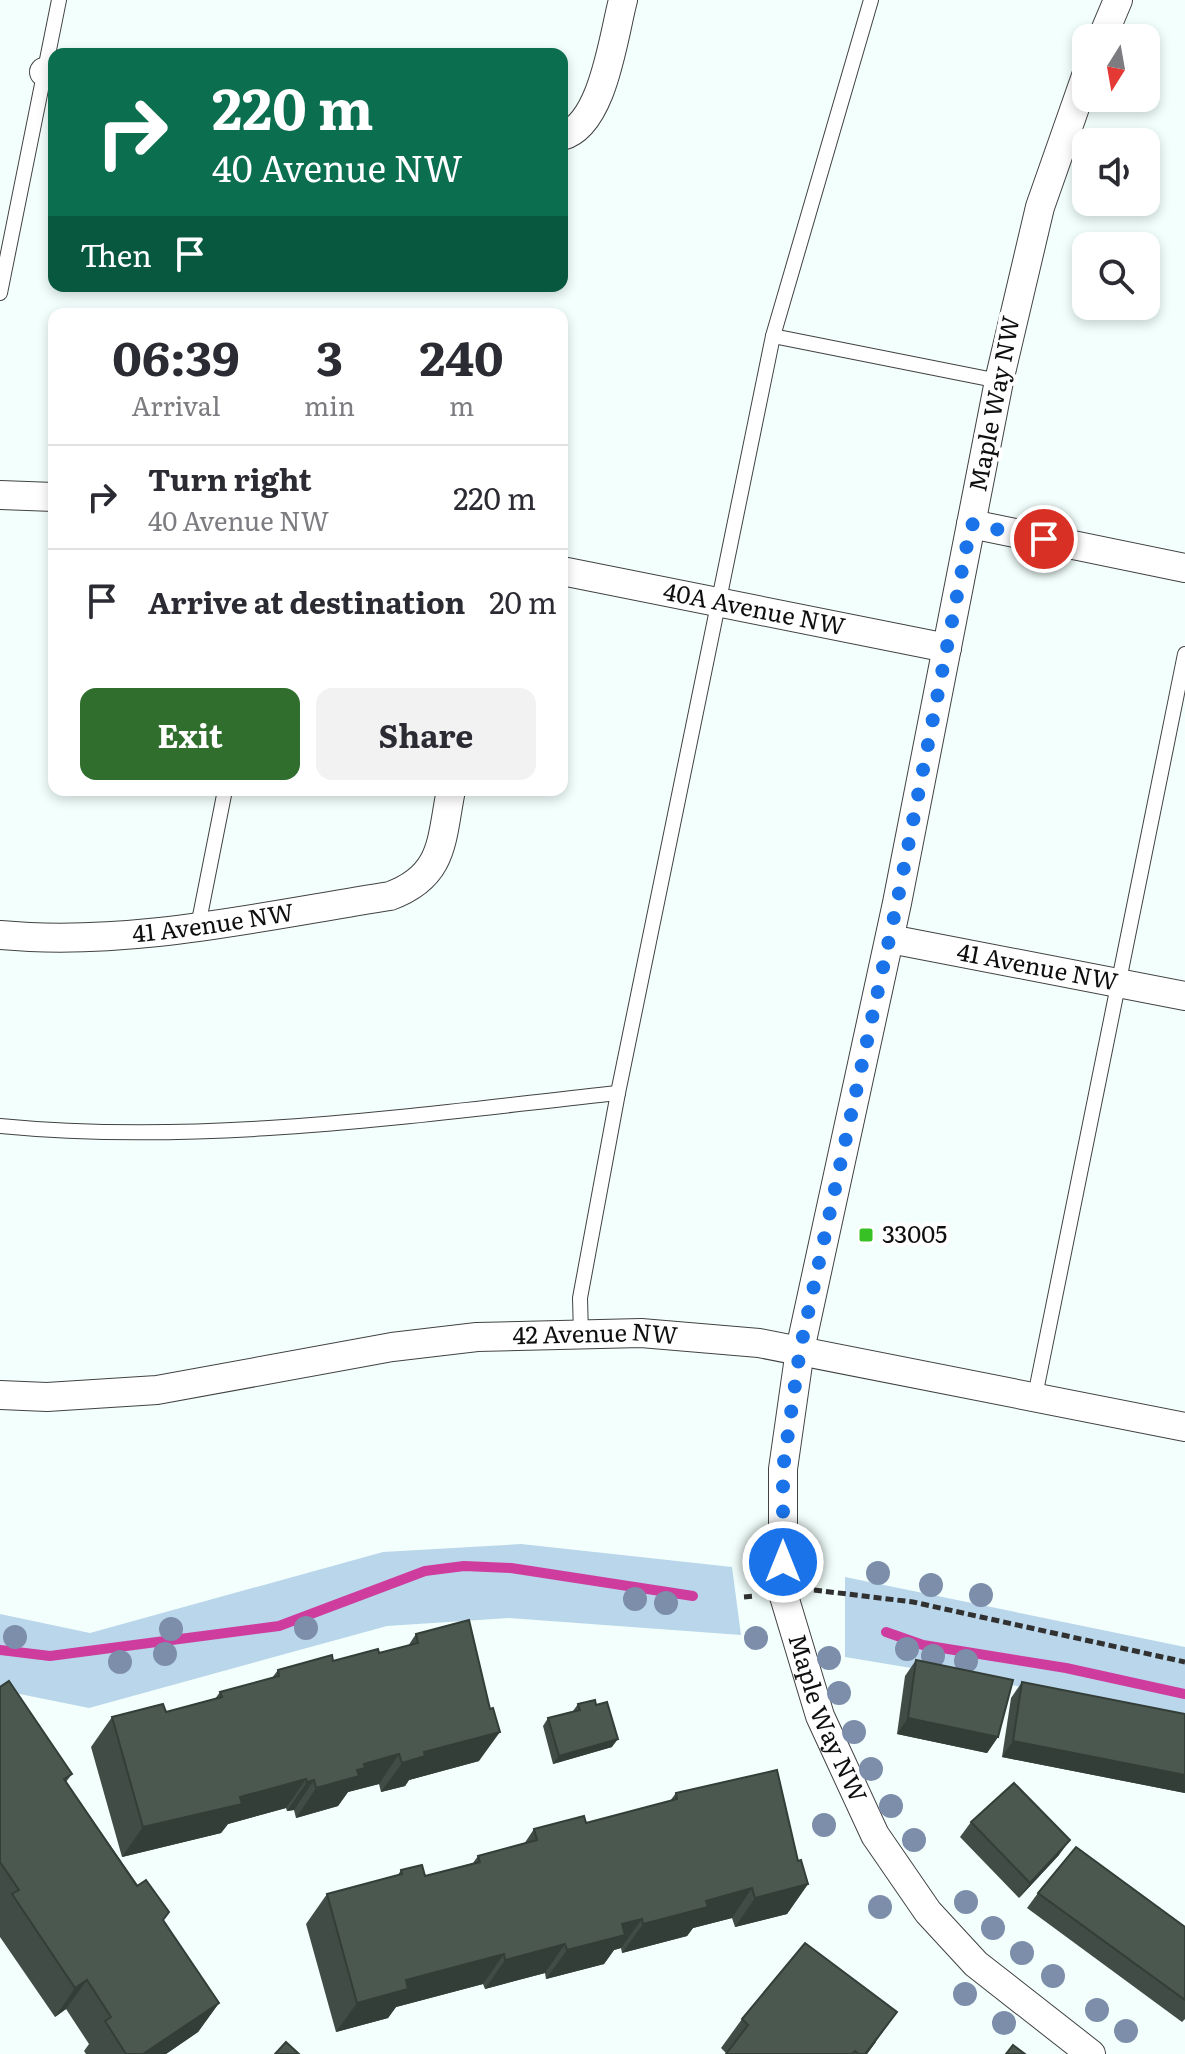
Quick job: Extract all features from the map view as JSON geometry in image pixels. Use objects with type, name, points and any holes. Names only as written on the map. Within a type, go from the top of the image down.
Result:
[{"type":"street","points":[[568,134],[594,108],[623,0]]},
{"type":"street","points":[[1108,24],[1118,0]]},
{"type":"street","name":"Maple Way NW","points":[[1073,112],[1040,207],[999,381],[890,939],[800,1350],[783,1469],[783,1593],[804,1671],[829,1739],[875,1835],[928,1912],[1007,1991],[1091,2054]]},
{"type":"street","points":[[0,495],[48,497]]},
{"type":"street","points":[[971,524],[1185,568]]},
{"type":"street","name":"40A Avenue NW","points":[[568,572],[947,648]]},
{"type":"street","name":"41 Avenue NW","points":[[0,935],[67,939],[198,926],[390,896],[421,881],[438,855],[450,796]]},
{"type":"street","name":"41 Avenue NW","points":[[890,939],[1185,996]]},
{"type":"street","name":"42 Avenue NW","points":[[0,1395],[62,1396],[157,1390],[436,1341],[581,1334],[699,1337],[800,1350],[1185,1427]]},
{"type":"lane","points":[[52,48],[59,0]]},
{"type":"lane","points":[[581,1334],[580,1298],[618,1093],[773,336],[871,0]]},
{"type":"lane","points":[[0,293],[48,77]]},
{"type":"lane","points":[[773,336],[999,381]]},
{"type":"lane","points":[[1035,1396],[1185,654]]},
{"type":"lane","points":[[198,926],[224,796]]},
{"type":"lane","points":[[0,1126],[82,1134],[241,1128],[370,1119],[618,1093]]},
{"type":"path","points":[[812,1590],[913,1602],[1185,1662]]},
{"type":"shaded area","points":[[521,1544],[732,1567],[741,1635],[509,1618],[387,1626],[89,1708],[0,1690],[0,1614],[90,1633],[383,1552]]},
{"type":"shaded area","points":[[845,1577],[1185,1647],[1185,1721],[1002,1683],[845,1657]]},
{"type":"building","points":[[469,1620],[490,1709],[493,1708],[500,1732],[424,1752],[425,1756],[402,1763],[399,1754],[364,1764],[365,1768],[357,1770],[359,1776],[316,1788],[314,1780],[307,1782],[306,1779],[240,1797],[242,1804],[143,1827],[112,1717],[163,1704],[166,1712],[222,1697],[220,1692],[279,1676],[278,1670],[332,1655],[333,1661],[378,1649],[379,1653],[418,1643],[416,1634]]},
{"type":"building","points":[[916,1660],[1013,1680],[998,1737],[908,1718]]},
{"type":"building","points":[[9,1681],[72,1774],[64,1779],[137,1886],[146,1880],[169,1912],[163,1920],[219,2003],[143,2054],[126,2054],[105,2021],[111,2017],[87,1980],[75,1988],[12,1894],[19,1890],[0,1862],[0,1687]]},
{"type":"building","points":[[1022,1682],[1185,1714],[1185,1775],[1013,1741]]},
{"type":"building","points":[[595,1700],[596,1705],[607,1702],[618,1739],[559,1756],[548,1718],[580,1710],[578,1704]]},
{"type":"building","points":[[777,1770],[798,1861],[801,1860],[808,1884],[755,1898],[752,1888],[706,1901],[708,1907],[643,1924],[642,1919],[622,1924],[625,1935],[567,1950],[565,1944],[505,1960],[504,1954],[406,1980],[408,1989],[357,2003],[327,1894],[402,1874],[401,1870],[422,1865],[425,1876],[480,1862],[478,1856],[537,1840],[534,1829],[584,1816],[586,1823],[677,1799],[676,1793]]},
{"type":"building","points":[[1014,1783],[1070,1840],[1030,1883],[971,1822]]},
{"type":"building","points":[[1076,1847],[1185,1927],[1185,2000],[1038,1893]]},
{"type":"building","points":[[805,1943],[897,2012],[865,2054],[855,2051],[852,2054],[726,2054],[748,2025],[742,2019]]},
{"type":"building","points":[[286,2042],[299,2054],[275,2054]]},
{"type":"building","points":[[1013,2045],[1025,2054],[1006,2054]]},
{"type":"waterway","points":[[0,1650],[50,1656],[279,1626],[425,1571],[464,1566],[511,1568],[693,1596]]},
{"type":"waterway","points":[[886,1632],[923,1645],[1066,1668],[1185,1694]]},
{"type":"place","name":"33005","points":[[866,1235]]},
{"type":"route","points":[[783,1562],[783,1469],[800,1350],[897,903],[971,524],[1044,539]]}]
